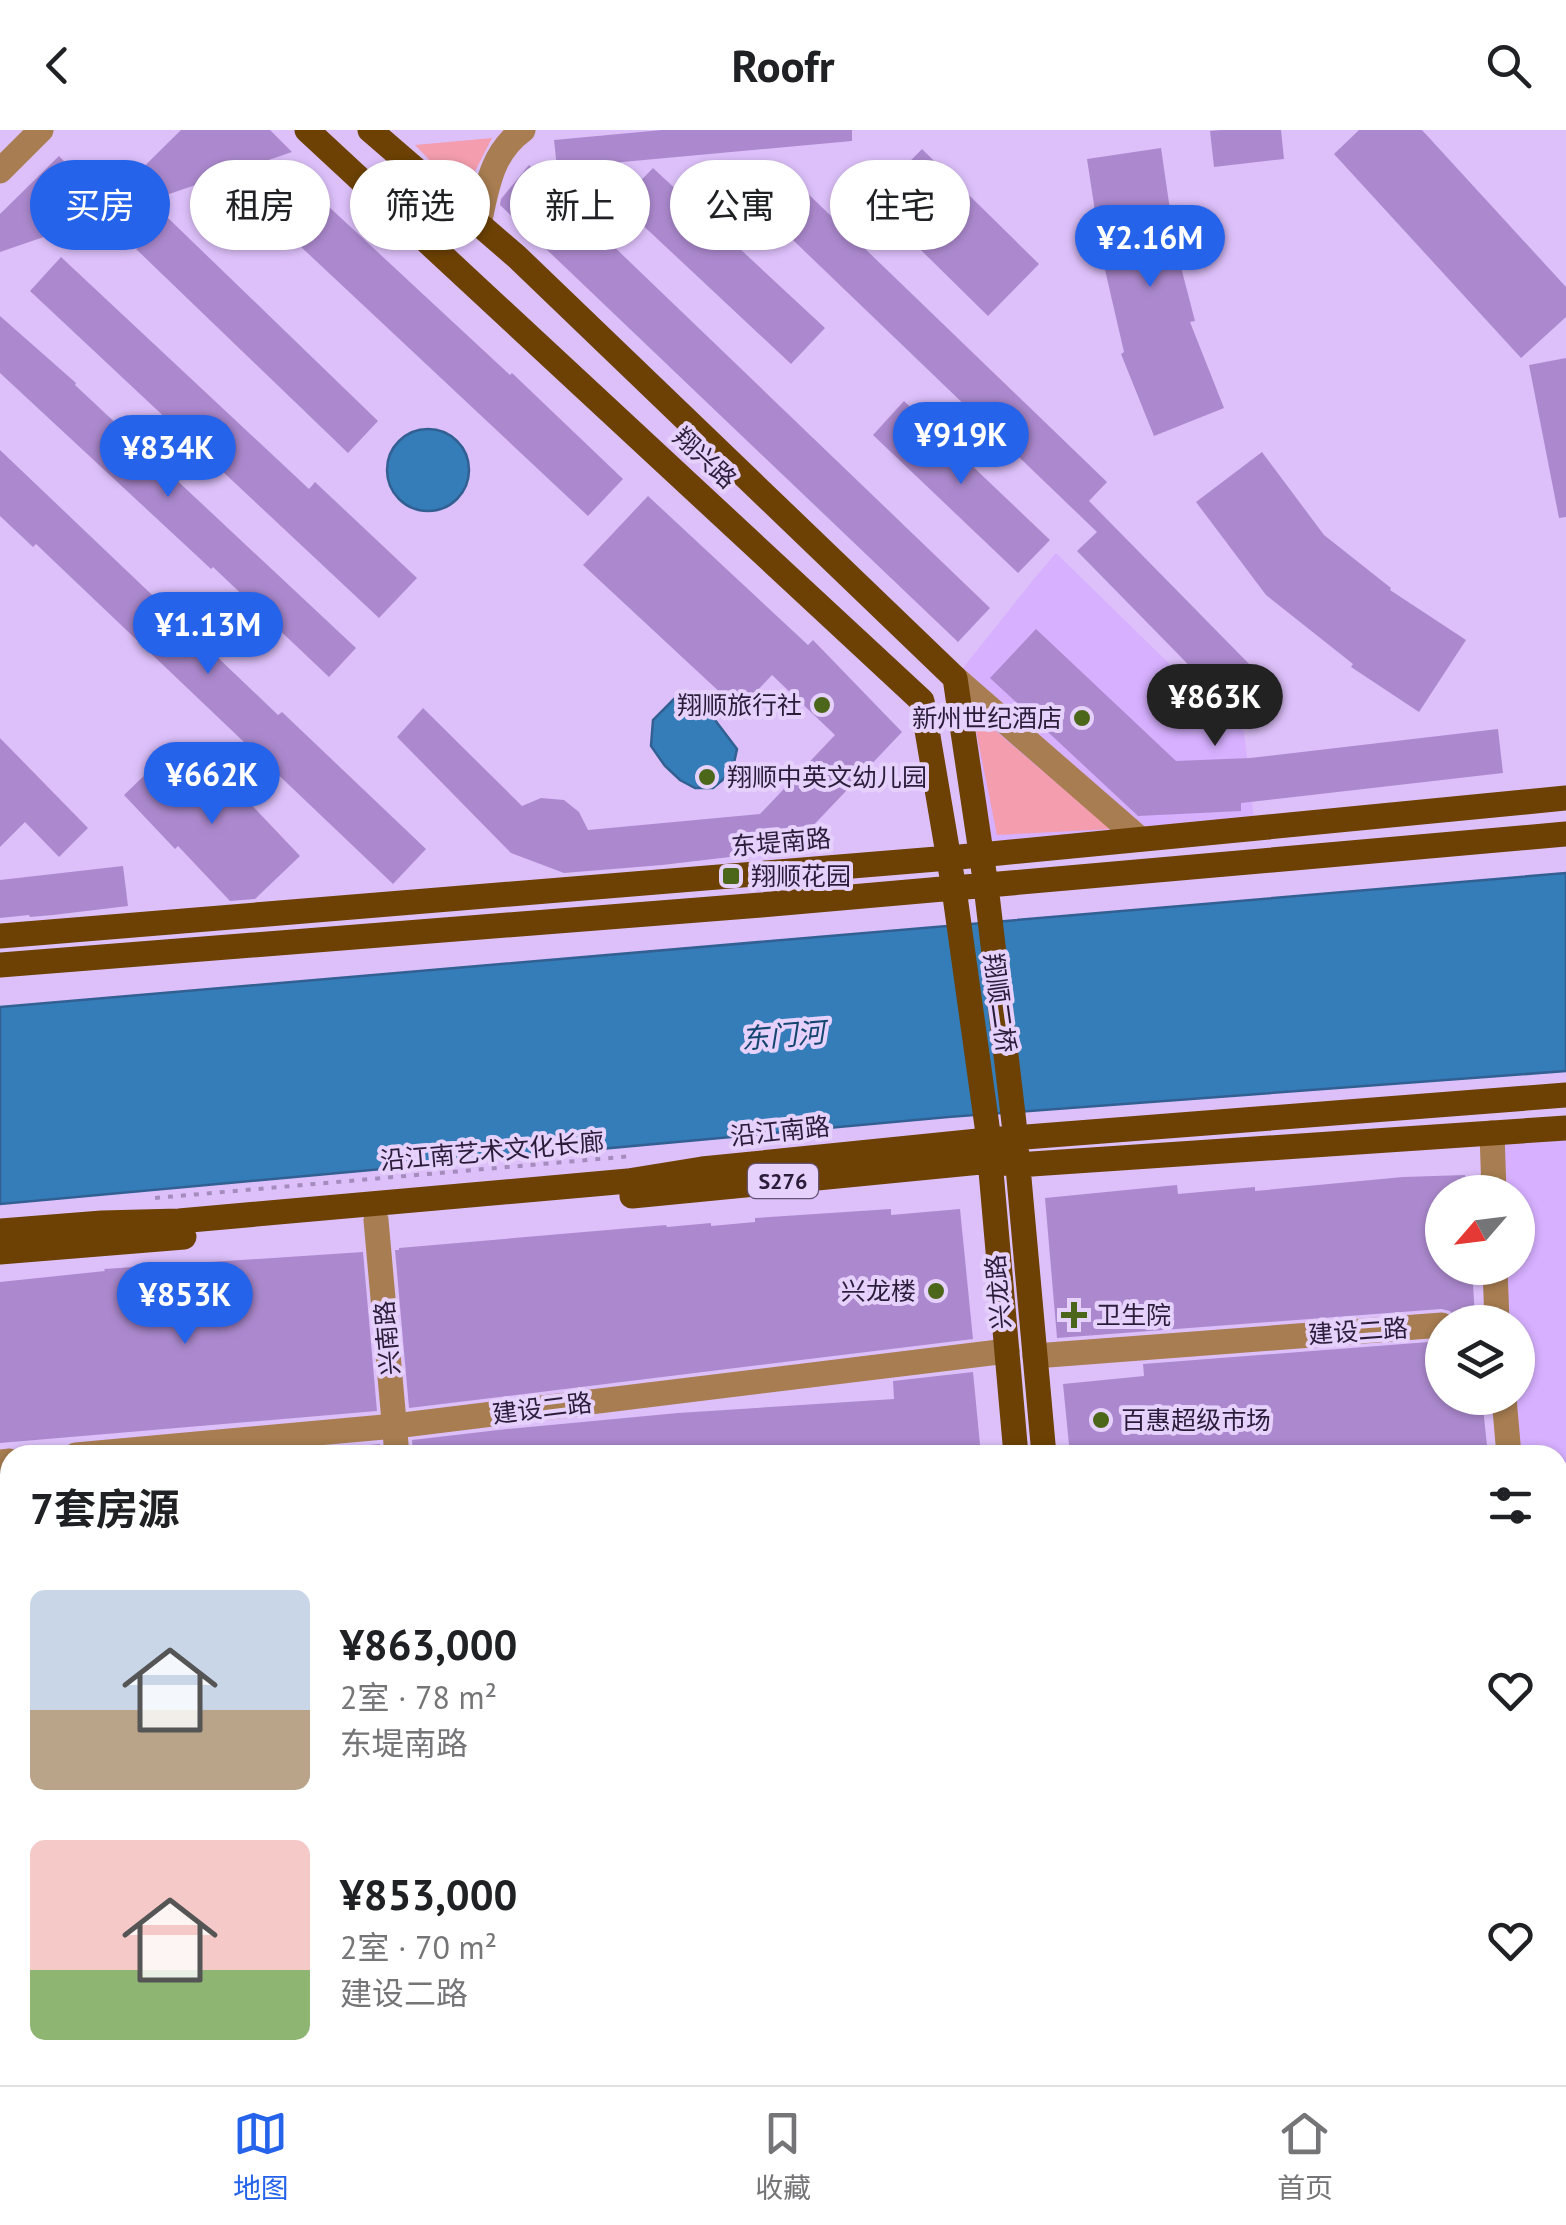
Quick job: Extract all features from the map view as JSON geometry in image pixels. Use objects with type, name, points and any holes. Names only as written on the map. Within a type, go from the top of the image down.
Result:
[{"type":"main road","name":"翔兴路","points":[[307,130],[922,700],[954,888]]},
{"type":"main road","name":"翔兴路","points":[[370,130],[405,160]]},
{"type":"main road","name":"翔兴路","points":[[490,233],[955,678]]},
{"type":"main road","points":[[955,678],[986,886]]},
{"type":"main road","name":"东堤南路","points":[[0,936],[949,858],[1566,798]]},
{"type":"main road","points":[[0,964],[546,923],[1566,834]]},
{"type":"main road","name":"翔顺二桥","points":[[986,886],[999,1138]]},
{"type":"main road","name":"翔顺二桥","points":[[954,888],[999,1138]]},
{"type":"main road","name":"沿江南路","points":[[0,1231],[179,1221],[628,1181],[702,1169],[999,1138],[1566,1095]]},
{"type":"main road","points":[[1017,1165],[1566,1128]]},
{"type":"main road","name":"沿江南路","points":[[0,1252],[376,1220],[999,1138]]},
{"type":"main road","name":"兴龙路","points":[[999,1138],[1017,1165],[1043,1445]]},
{"type":"main road","name":"兴龙路","points":[[999,1138],[1007,1351],[1015,1445]]},
{"type":"street","points":[[0,171],[41,130]]},
{"type":"street","points":[[490,172],[511,139],[524,130]]},
{"type":"street","points":[[955,678],[1140,839]]},
{"type":"street","points":[[1492,1134],[1493,1175]]},
{"type":"street","name":"兴南路","points":[[376,1220],[396,1445]]},
{"type":"street","name":"建设二路","points":[[1034,1356],[1425,1326]]},
{"type":"street","name":"建设二路","points":[[186,1445],[395,1426],[1007,1351]]},
{"type":"street","points":[[1505,1415],[1508,1445]]},
{"type":"path","name":"沿江南艺术文化长廊","points":[[158,1198],[634,1156]]},
{"type":"shaded area","points":[[492,138],[481,160],[429,160],[415,145]]},
{"type":"shaded area","points":[[1056,553],[1230,723],[1244,731],[1255,828],[981,853],[955,678]]},
{"type":"shaded area","points":[[972,711],[1111,829],[997,835]]},
{"type":"shaded area","points":[[1566,1128],[1566,1445],[1509,1445],[1508,1415],[1535,1415],[1535,1305],[1502,1305],[1501,1285],[1535,1285],[1535,1175],[1494,1175],[1492,1133]]},
{"type":"water","points":[[428,429],[444,432],[457,441],[466,454],[466,486],[457,499],[444,508],[428,511],[412,508],[399,499],[390,486],[387,470],[390,454],[399,441],[412,432]]},
{"type":"water","points":[[696,695],[737,749],[732,772],[713,788],[695,788],[680,780],[651,746],[653,720],[675,698]]},
{"type":"water","name":"东门河","points":[[1566,873],[1566,1071],[948,1117],[0,1204],[0,1007]]},
{"type":"building","points":[[181,130],[270,130],[292,152],[269,160],[190,160],[190,187],[170,194],[170,160],[151,160]]},
{"type":"building","points":[[662,130],[852,130],[852,141],[644,160],[556,160],[554,140]]},
{"type":"building","points":[[1281,130],[1284,159],[1214,167],[1210,131]]},
{"type":"building","points":[[1359,130],[1422,130],[1566,287],[1566,317],[1521,358],[1334,154]]},
{"type":"building","points":[[1161,148],[1175,244],[1195,321],[1190,322],[1224,408],[1154,436],[1121,354],[1124,352],[1102,257],[1087,159]]},
{"type":"building","points":[[922,149],[933,160],[911,160]]},
{"type":"building","points":[[653,168],[670,184],[670,250],[741,250],[825,328],[791,364],[650,232]]},
{"type":"building","points":[[30,185],[30,242],[0,252],[0,214]]},
{"type":"building","points":[[510,188],[510,215],[500,205]]},
{"type":"building","points":[[810,196],[830,215],[830,250],[866,250],[1107,482],[1089,501],[1254,669],[1223,700],[1077,551],[1097,532],[803,250],[810,250]]},
{"type":"building","points":[[970,196],[1039,264],[988,316],[921,250],[970,250]]},
{"type":"building","points":[[330,208],[350,226],[350,250],[375,250],[623,479],[588,516],[304,250],[330,250]]},
{"type":"building","points":[[170,220],[190,239],[190,250],[201,250],[378,421],[348,453],[137,250],[170,250]]},
{"type":"building","points":[[547,250],[617,250],[990,608],[958,642]]},
{"type":"building","points":[[61,257],[309,489],[315,482],[417,578],[379,618],[30,291]]},
{"type":"building","points":[[0,316],[356,648],[329,677],[0,373]]},
{"type":"building","points":[[1566,358],[1566,517],[1559,518],[1529,365]]},
{"type":"building","points":[[904,401],[1050,540],[1018,573],[873,435]]},
{"type":"building","points":[[0,450],[278,715],[282,712],[426,849],[393,884],[36,544],[33,547],[0,516]]},
{"type":"building","points":[[1262,452],[1324,535],[1390,590],[1466,640],[1419,712],[1351,667],[1353,664],[1266,595],[1196,502]]},
{"type":"building","points":[[648,496],[808,645],[813,640],[902,732],[790,850],[564,873],[511,853],[397,737],[423,708],[522,806],[541,798],[564,800],[579,812],[588,830],[760,814],[835,735],[772,675],[739,710],[583,565]]},
{"type":"building","name":"新州世纪酒店","points":[[1036,629],[1176,761],[1250,758],[1498,729],[1503,773],[1241,803],[1241,811],[1138,816],[990,678]]},
{"type":"building","points":[[0,738],[88,828],[59,857],[25,822],[0,847]]},
{"type":"building","points":[[178,743],[237,804],[244,797],[300,856],[255,899],[230,901],[124,795]]},
{"type":"building","points":[[123,866],[128,906],[0,918],[0,880]]},
{"type":"building","points":[[1425,1176],[1425,1285],[1473,1285],[1474,1305],[1425,1305],[1425,1310],[1057,1338],[1045,1198],[1177,1185],[1178,1194],[1255,1187],[1255,1191]]},
{"type":"building","points":[[891,1209],[891,1215],[960,1209],[973,1339],[409,1408],[395,1250],[399,1248]]},
{"type":"building","points":[[363,1252],[377,1411],[0,1443],[0,1282],[104,1269]]},
{"type":"building","points":[[1425,1342],[1425,1415],[1484,1415],[1487,1445],[1069,1445],[1063,1384],[1144,1376],[1143,1364]]},
{"type":"building","points":[[973,1372],[980,1445],[412,1445],[412,1440],[507,1429],[894,1399],[893,1381]]},
{"type":"place","name":"翔顺旅行社","points":[[822,705]]},
{"type":"place","name":"新州世纪酒店","points":[[1082,718]]},
{"type":"place","name":"翔顺中英文幼儿园","points":[[707,777]]},
{"type":"place","name":"翔顺花园","points":[[731,876]]},
{"type":"place","name":"兴龙楼","points":[[936,1291]]},
{"type":"place","name":"卫生院","points":[[1074,1315]]},
{"type":"place","name":"百惠超级市场","points":[[1101,1420]]}]
